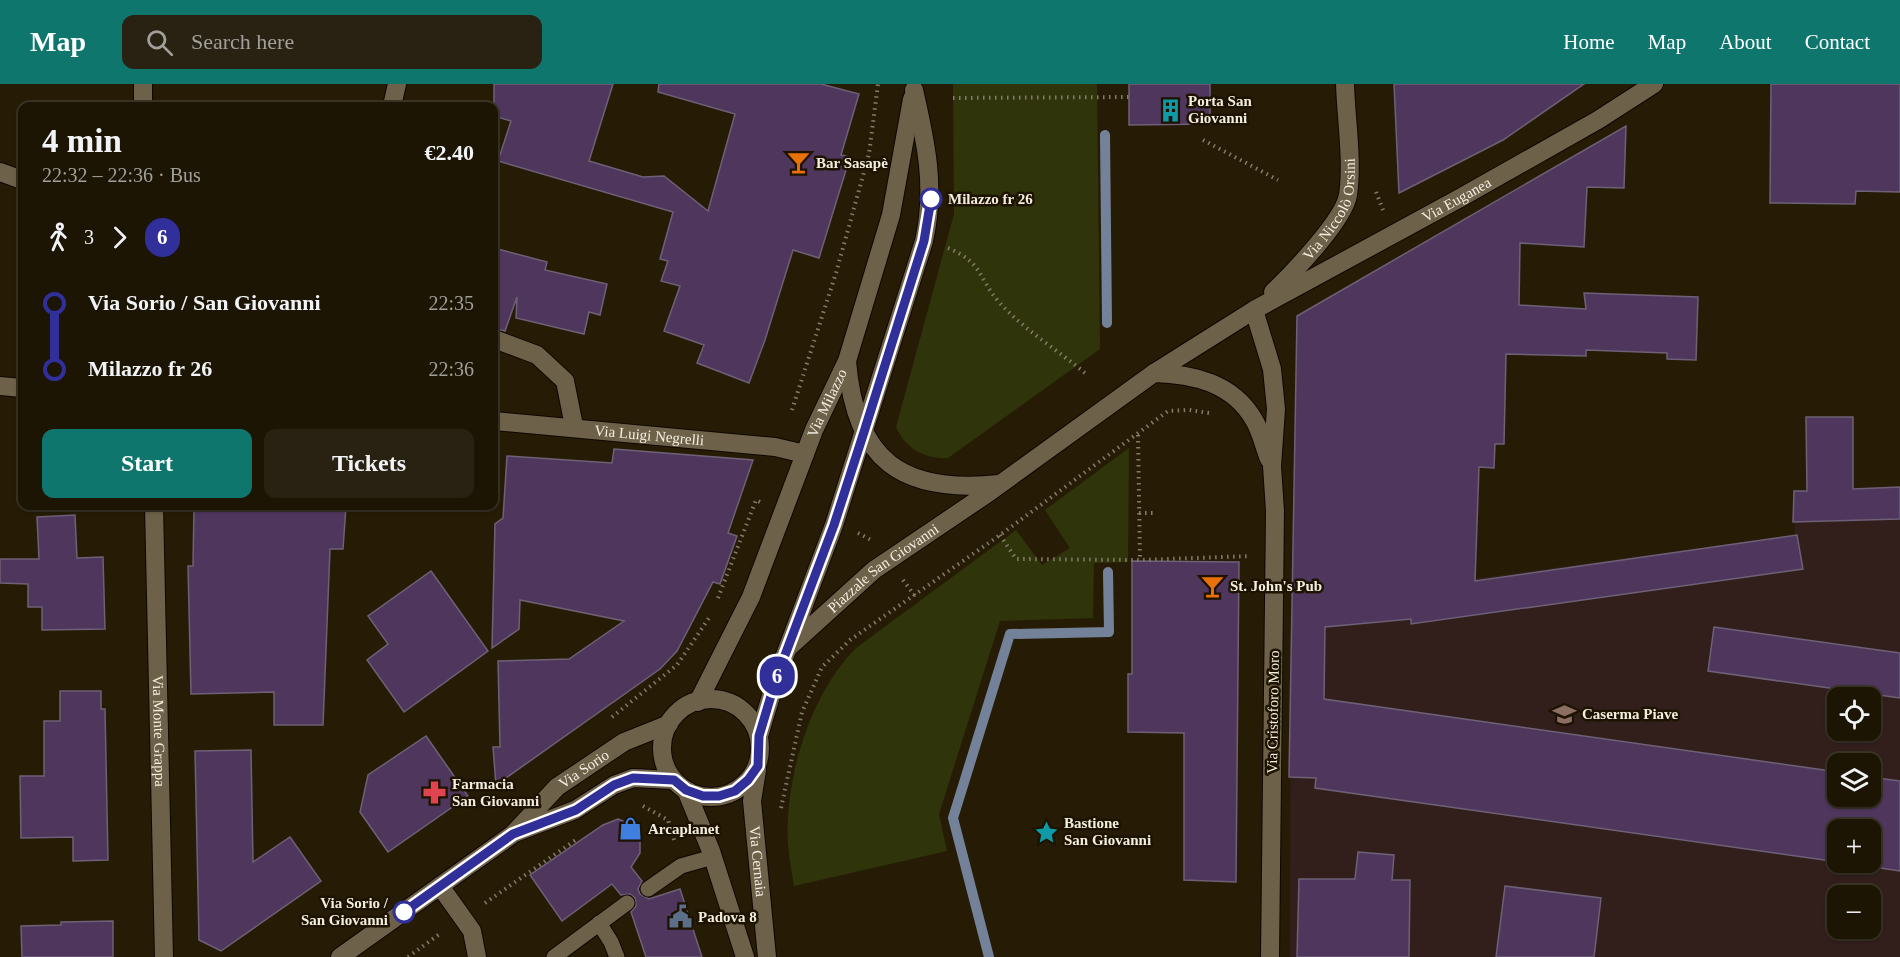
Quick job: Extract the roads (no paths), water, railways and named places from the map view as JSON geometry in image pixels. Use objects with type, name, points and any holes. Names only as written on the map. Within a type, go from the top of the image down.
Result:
[{"type":"street","points":[[143,84],[143,102]]},
{"type":"street","points":[[393,102],[397,84]]},
{"type":"street","name":"Via Niccolò Orsini","points":[[1254,310],[1295,272],[1324,237],[1348,196],[1345,84]]},
{"type":"street","name":"Via Euganea","points":[[1254,310],[1460,198],[1598,120],[1654,84]]},
{"type":"street","name":"Via Milazzo","points":[[789,647],[834,525],[924,241],[930,214],[931,182],[928,148],[914,87]]},
{"type":"street","name":"Via Milazzo","points":[[698,702],[751,597],[805,454],[846,361],[891,215],[914,87]]},
{"type":"street","points":[[0,172],[18,179]]},
{"type":"street","name":"Piazzale San Giovanni","points":[[758,766],[759,736],[776,679],[789,647],[874,570],[1001,484],[1154,373],[1254,310]]},
{"type":"street","name":"Via Cristoforo Moro","points":[[1254,310],[1272,369],[1276,409],[1272,466],[1275,560],[1270,957]]},
{"type":"street","points":[[498,340],[537,355],[565,381],[574,426]]},
{"type":"street","points":[[846,361],[849,392],[864,432],[885,459],[897,470],[914,479],[955,486],[1001,484]]},
{"type":"street","name":"Via Cristoforo Moro","points":[[1154,373],[1185,374],[1206,381],[1216,385],[1242,405],[1255,421],[1272,466]]},
{"type":"street","points":[[0,386],[18,388]]},
{"type":"street","name":"Via Luigi Negrelli","points":[[498,421],[574,426],[784,448],[805,454]]},
{"type":"street","name":"Via Monte Grappa","points":[[154,510],[164,957]]},
{"type":"street","points":[[745,957],[713,857],[680,785],[666,767],[663,737],[677,714],[698,702],[710,699],[736,706],[754,724],[759,736]]},
{"type":"street","name":"Via Sorio","points":[[340,957],[513,834],[557,787],[624,742],[669,724]]},
{"type":"street","points":[[680,785],[703,796],[727,794],[748,780],[758,766]]},
{"type":"street","name":"Via Cernaia","points":[[758,766],[752,801],[767,957]]},
{"type":"street","name":"Via Sorio","points":[[513,834],[576,810],[614,785],[633,778],[680,785]]},
{"type":"street","points":[[440,886],[465,917],[472,931],[477,957]]},
{"type":"lane","points":[[648,889],[681,866],[713,857]]},
{"type":"lane","points":[[554,957],[627,903]]},
{"type":"lane","points":[[599,923],[617,957]]},
{"type":"waterway","points":[[1105,135],[1107,323]]},
{"type":"waterway","points":[[989,957],[953,818],[1010,634],[1109,632],[1108,572]]},
{"type":"place","name":"Porta San Giovanni","points":[[1170,110]]},
{"type":"place","name":"Bar Sasapè","points":[[798,163]]},
{"type":"place","name":"Milazzo fr 26","points":[[931,199]]},
{"type":"place","name":"St. John's Pub","points":[[1212,586]]},
{"type":"place","name":"Caserma Piave","points":[[1564,714]]},
{"type":"place","name":"Farmacia San Giovanni","points":[[434,793]]},
{"type":"place","name":"Arcaplanet","points":[[630,829]]},
{"type":"place","name":"Bastione San Giovanni","points":[[1046,832]]},
{"type":"place","name":"Via Sorio / San Giovanni","points":[[404,912]]},
{"type":"place","name":"Padova 8","points":[[680,917]]}]
